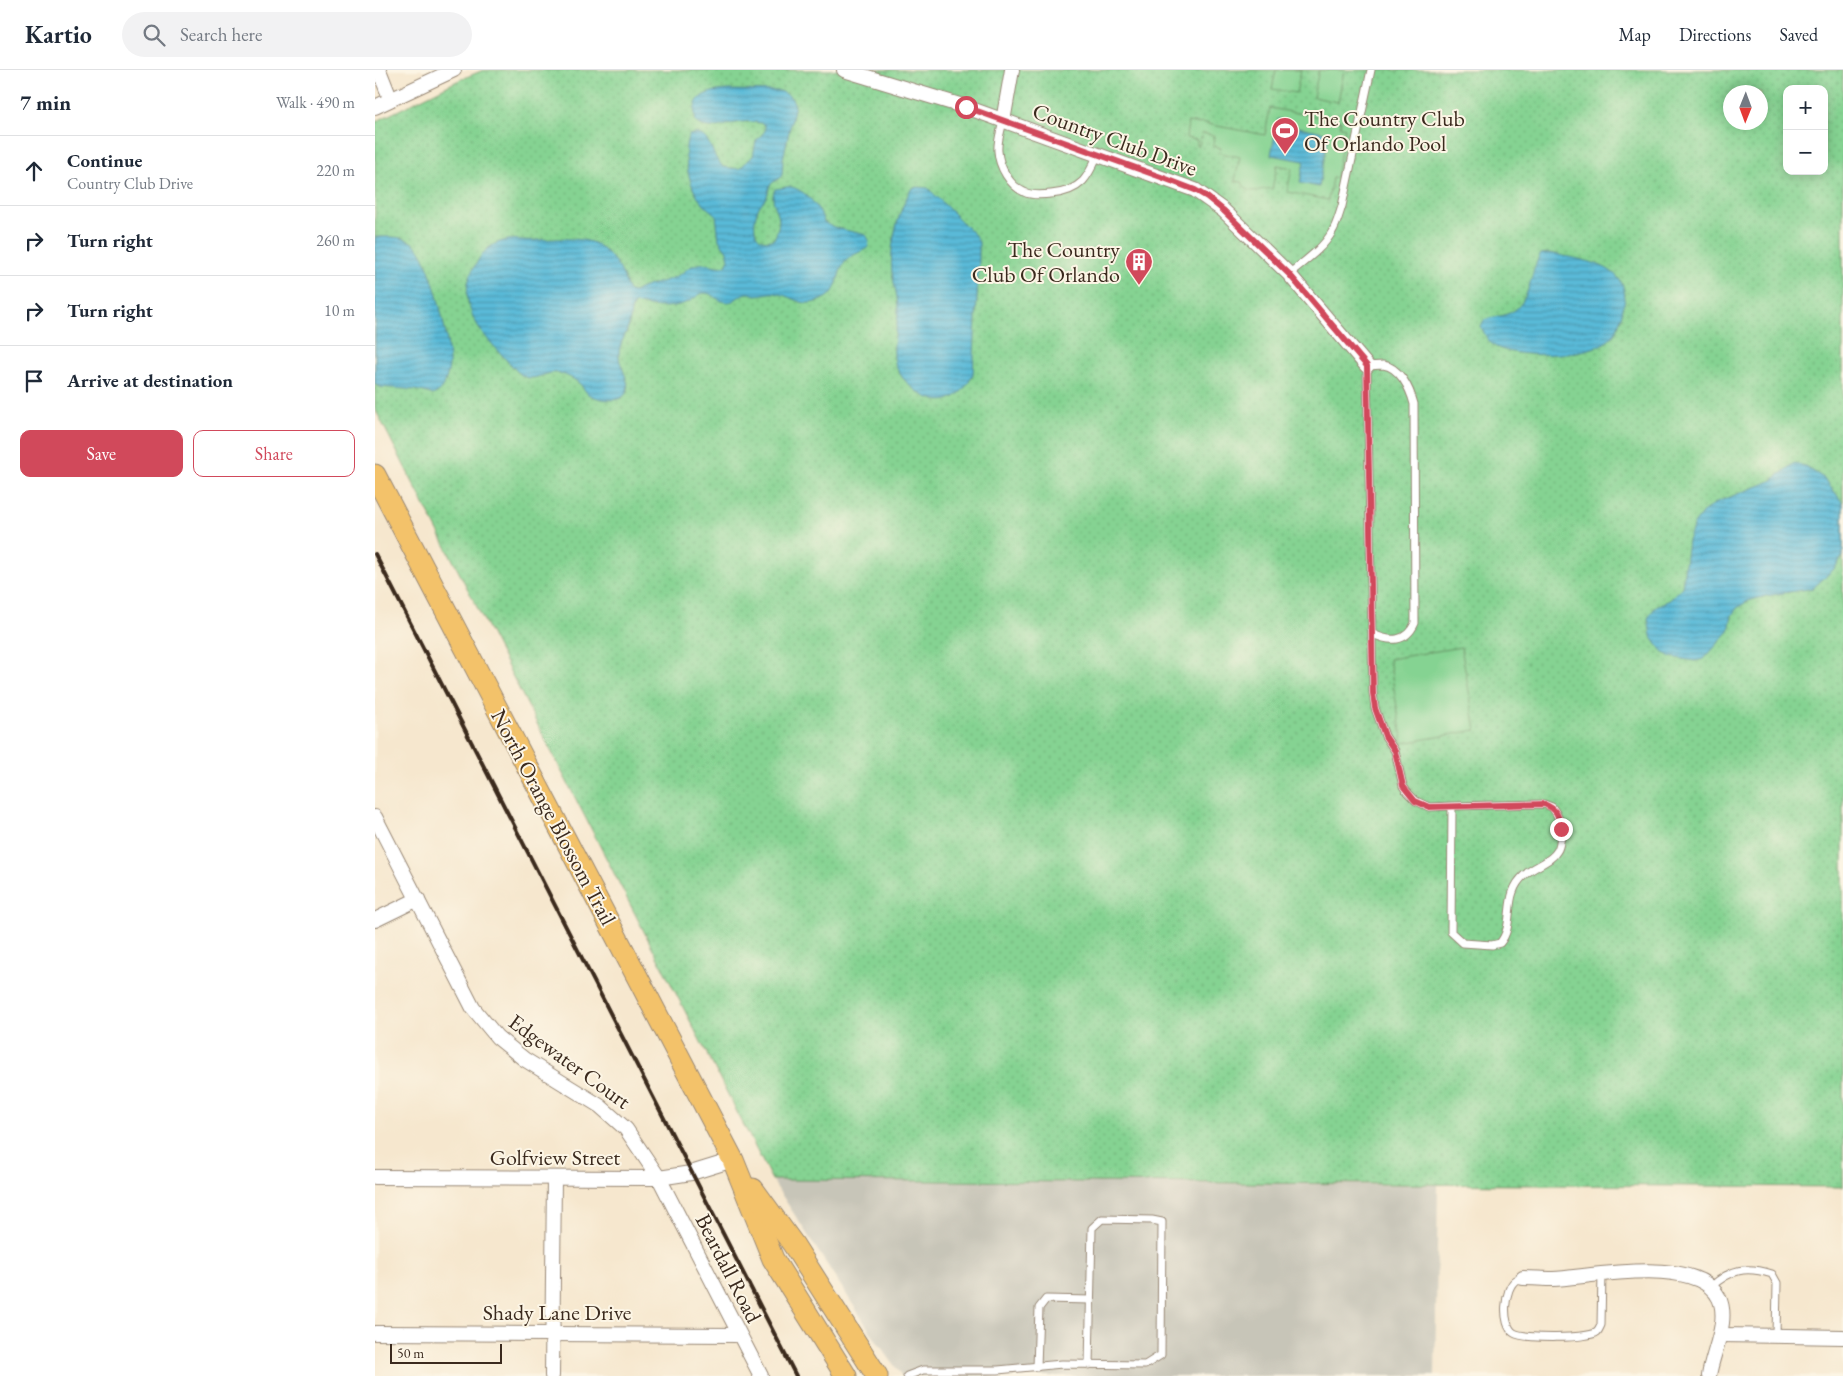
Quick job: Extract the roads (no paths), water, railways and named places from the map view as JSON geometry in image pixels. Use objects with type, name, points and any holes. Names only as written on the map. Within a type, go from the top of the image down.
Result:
[{"type":"main road","name":"North Orange Blossom Trail","points":[[375,475],[733,1160],[773,1259],[846,1376]]},
{"type":"main road","name":"North Orange Blossom Trail","points":[[733,1160],[793,1244],[877,1376]]},
{"type":"street","points":[[379,70],[390,98]]},
{"type":"street","points":[[375,106],[454,70]]},
{"type":"street","name":"Country Club Drive","points":[[844,70],[958,104],[1195,190],[1223,210],[1289,274],[1367,366]]},
{"type":"street","points":[[1003,121],[1013,70]]},
{"type":"street","name":"Edgewater Court","points":[[375,817],[473,1008],[497,1037],[524,1059],[600,1106],[626,1129],[659,1178]]},
{"type":"street","points":[[375,920],[418,899]]},
{"type":"street","name":"Golfview Street","points":[[375,1177],[659,1178],[691,1172],[733,1160]]},
{"type":"street","points":[[552,1376],[554,1178]]},
{"type":"street","name":"Beardall Road","points":[[659,1178],[761,1376]]},
{"type":"street","points":[[1523,1278],[1552,1279],[1640,1271],[1676,1273],[1698,1279],[1711,1288],[1719,1299],[1722,1314],[1721,1335],[1710,1364],[1709,1376]]},
{"type":"street","name":"Shady Lane Drive","points":[[375,1333],[739,1335]]},
{"type":"street","points":[[1721,1335],[1843,1337]]},
{"type":"lane","points":[[1289,274],[1323,243],[1332,233],[1337,222],[1371,70]]},
{"type":"lane","points":[[1003,121],[998,142],[1000,165],[1009,179],[1025,193],[1046,195],[1062,193],[1073,189],[1089,173],[1098,154]]},
{"type":"lane","points":[[1373,634],[1380,638],[1398,639],[1411,631],[1415,623],[1414,404],[1410,391],[1396,372],[1385,365],[1367,366],[1373,693],[1375,708],[1385,736],[1395,751],[1403,786],[1415,801],[1429,807],[1452,806],[1544,804],[1552,807],[1559,820],[1561,835],[1558,851],[1529,871],[1517,882],[1512,892],[1507,932],[1500,943],[1492,945],[1463,943],[1451,932],[1452,806]]},
{"type":"lane","points":[[907,1376],[923,1370],[998,1370],[1062,1364],[1089,1365],[1145,1365],[1161,1355],[1162,1222],[1102,1219],[1092,1228],[1089,1365]]},
{"type":"lane","points":[[1711,1288],[1722,1277],[1733,1271],[1758,1270],[1772,1274],[1777,1283],[1776,1336]]},
{"type":"lane","points":[[1523,1278],[1515,1280],[1509,1288],[1506,1304],[1507,1325],[1513,1333],[1526,1337],[1584,1336],[1597,1332],[1601,1325],[1602,1274]]},
{"type":"lane","points":[[1037,1367],[1039,1308],[1046,1299],[1091,1300]]},
{"type":"water","points":[[729,90],[780,91],[789,96],[795,105],[783,159],[782,175],[770,185],[767,196],[756,215],[755,232],[758,237],[761,240],[767,241],[774,239],[778,230],[779,220],[773,201],[773,193],[775,189],[789,187],[797,189],[812,200],[824,222],[839,229],[866,235],[869,240],[868,248],[845,262],[830,295],[811,303],[799,302],[773,293],[756,295],[746,293],[732,301],[725,302],[705,293],[688,302],[669,307],[655,307],[635,303],[631,309],[629,325],[619,352],[627,383],[626,394],[621,398],[609,400],[591,396],[576,381],[558,373],[549,373],[533,378],[521,375],[485,336],[469,307],[467,297],[470,275],[480,257],[493,245],[508,240],[566,239],[588,241],[594,243],[610,256],[620,269],[629,291],[634,292],[675,277],[695,265],[726,265],[729,259],[727,251],[719,240],[716,215],[695,193],[687,168],[686,150],[689,135],[700,134],[707,140],[723,167],[739,169],[753,156],[756,141],[765,131],[765,125],[756,122],[746,122],[711,127],[703,126],[696,122],[695,106],[702,96],[707,93]]},
{"type":"water","name":"The Country Club Of Orlando Pool","points":[[1278,119],[1283,120],[1283,124],[1329,133],[1319,187],[1300,183],[1304,161],[1271,155]]},
{"type":"water","points":[[912,188],[928,188],[975,235],[979,242],[973,375],[958,395],[942,401],[925,396],[909,385],[898,370],[894,357],[898,310],[891,262],[893,240],[907,197]]},
{"type":"water","points":[[375,237],[404,239],[414,244],[429,270],[444,324],[449,356],[449,366],[444,383],[440,390],[433,395],[414,390],[380,387],[375,384]]},
{"type":"water","points":[[1549,253],[1602,266],[1621,281],[1624,293],[1623,308],[1615,333],[1604,343],[1591,349],[1557,354],[1539,355],[1507,351],[1496,347],[1489,341],[1482,329],[1481,326],[1484,320],[1510,313],[1517,308],[1526,294],[1541,254]]},
{"type":"water","points":[[1794,463],[1805,466],[1825,479],[1843,503],[1843,556],[1834,569],[1813,588],[1766,596],[1748,601],[1737,608],[1732,615],[1729,631],[1704,659],[1695,661],[1670,657],[1661,650],[1651,636],[1648,618],[1656,606],[1670,600],[1682,587],[1688,541],[1694,524],[1704,511],[1717,502],[1771,481]]},
{"type":"railway","points":[[375,554],[796,1376]]},
{"type":"place","name":"The Country Club Of Orlando Pool","points":[[1285,155]]},
{"type":"place","name":"The Country Club Of Orlando","points":[[1139,286]]}]
